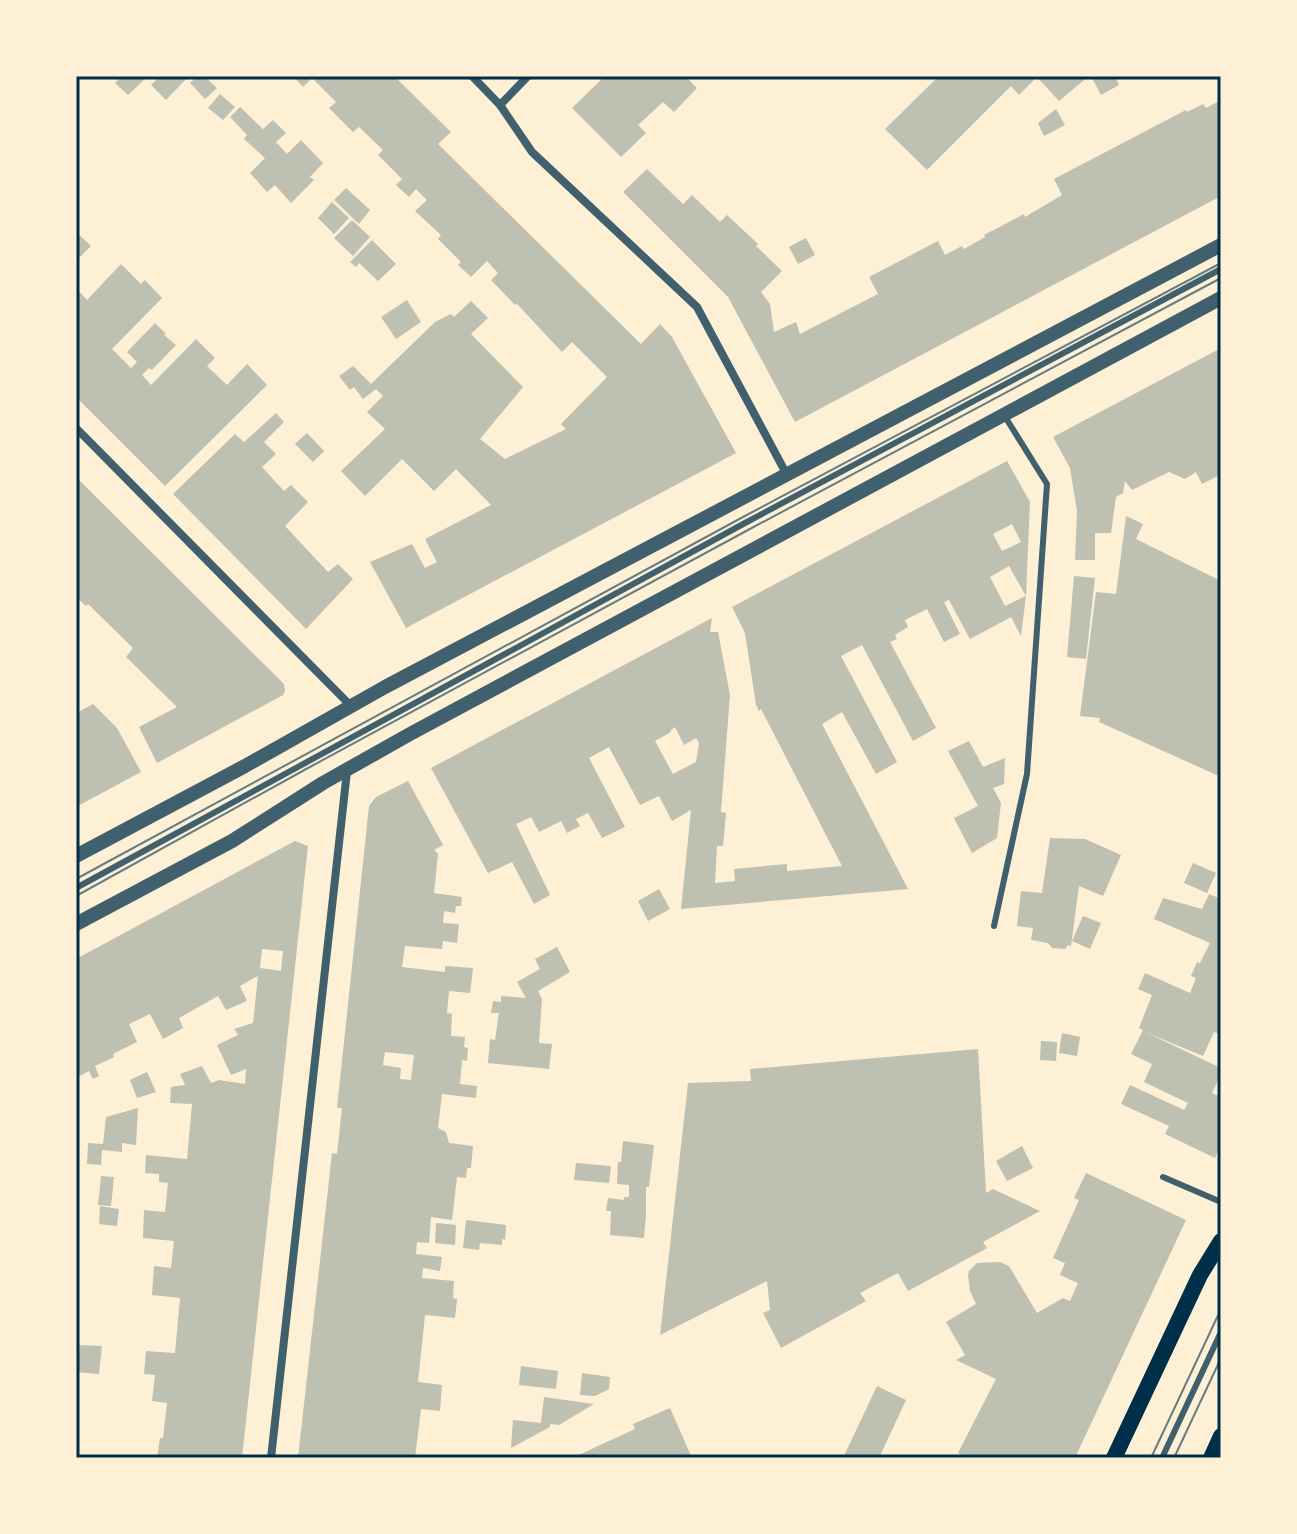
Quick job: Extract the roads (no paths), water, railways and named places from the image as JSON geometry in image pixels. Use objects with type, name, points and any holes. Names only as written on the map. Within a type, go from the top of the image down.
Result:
[{"type":"main road","points":[[1114,1458],[1200,1275],[1221,1241]]},
{"type":"main road","points":[[1211,1458],[1221,1436]]},
{"type":"street","points":[[472,76],[500,105],[532,152],[697,307],[787,475]]},
{"type":"street","points":[[500,105],[528,76]]},
{"type":"street","points":[[76,856],[351,706],[1221,245]]},
{"type":"street","points":[[76,924],[232,841],[347,769],[1221,298]]},
{"type":"street","points":[[76,428],[351,706]]},
{"type":"street","points":[[271,1458],[347,769]]},
{"type":"lane","points":[[76,888],[745,523],[1221,269]]},
{"type":"lane","points":[[994,926],[1027,774],[1047,484],[1004,415]]},
{"type":"lane","points":[[1163,1177],[1221,1202]]},
{"type":"lane","points":[[1162,1458],[1221,1332]]},
{"type":"tram line","points":[[76,879],[743,517],[1221,263]]},
{"type":"tram line","points":[[76,896],[748,530],[1221,278]]},
{"type":"tram line","points":[[1151,1458],[1221,1309]]},
{"type":"tram line","points":[[1174,1458],[1221,1358]]}]
